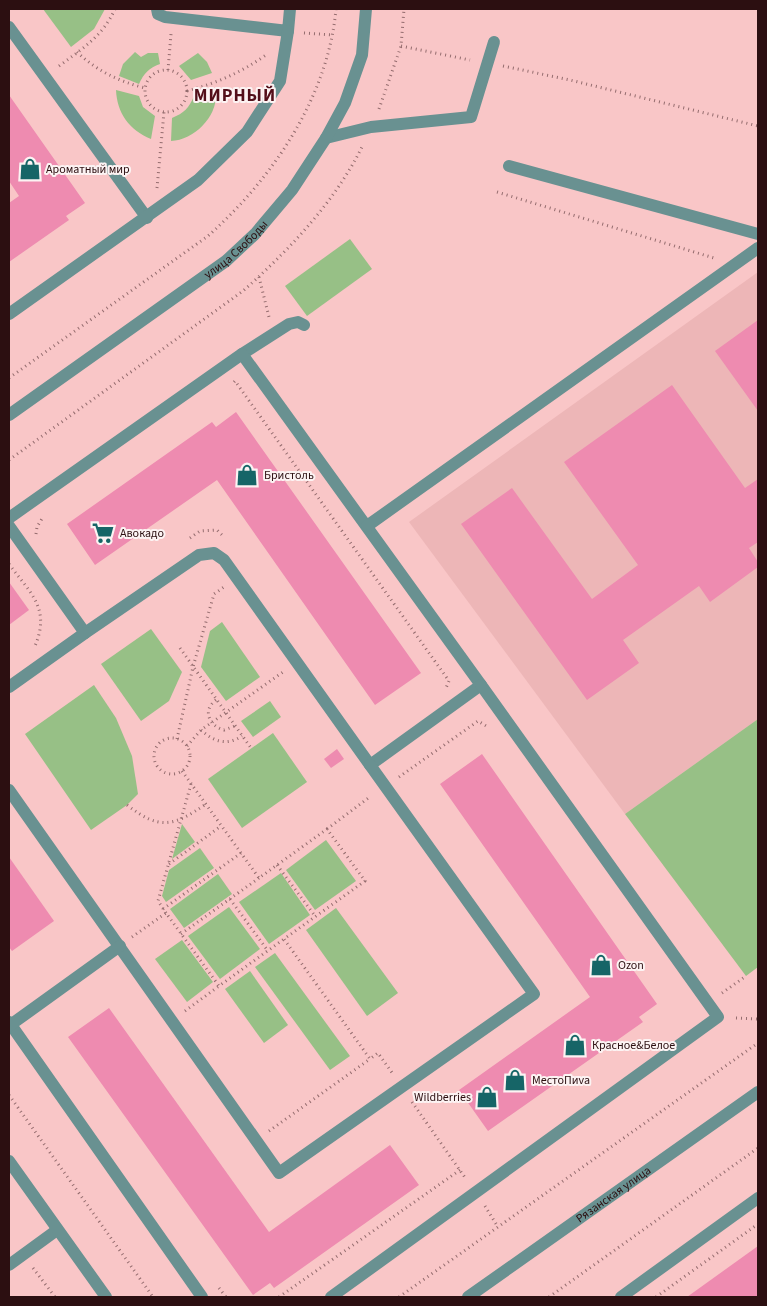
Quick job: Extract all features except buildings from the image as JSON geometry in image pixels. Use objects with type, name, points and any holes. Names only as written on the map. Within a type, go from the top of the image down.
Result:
[{"type":"street","points":[[157,9],[158,14],[165,17],[288,31]]},
{"type":"street","points":[[9,314],[148,218],[198,180],[246,132],[280,81],[290,9]]},
{"type":"street","name":"улица Свободы","points":[[9,415],[226,261],[255,234],[292,190],[326,138],[345,103],[362,54],[366,9]]},
{"type":"street","points":[[9,27],[148,218]]},
{"type":"street","points":[[326,138],[371,127],[471,117],[494,42]]},
{"type":"street","points":[[509,166],[758,234]]},
{"type":"street","points":[[367,526],[758,248]]},
{"type":"street","points":[[9,518],[273,332],[289,324],[298,322],[304,325]]},
{"type":"street","points":[[242,354],[718,1017],[331,1297]]},
{"type":"street","points":[[9,526],[85,633]]},
{"type":"street","points":[[9,687],[199,555],[214,552],[224,560],[534,994],[280,1173],[9,790]]},
{"type":"street","points":[[370,766],[481,685]]},
{"type":"street","points":[[120,946],[9,1024],[202,1297]]},
{"type":"street","name":"Рязанская улица","points":[[468,1297],[758,1092]]},
{"type":"street","points":[[9,1161],[106,1297]]},
{"type":"street","points":[[621,1297],[758,1198]]},
{"type":"street","points":[[9,1265],[57,1230]]},
{"type":"path","points":[[66,61],[92,42],[108,25],[114,9]]},
{"type":"path","points":[[9,378],[208,236],[232,214],[269,172],[298,124],[329,55],[336,9]]},
{"type":"path","points":[[187,90],[215,84],[241,72],[272,50],[288,31],[333,35]]},
{"type":"path","points":[[168,70],[170,46]]},
{"type":"path","points":[[401,46],[570,80],[758,126]]},
{"type":"path","points":[[78,52],[91,66],[105,74],[145,88]]},
{"type":"path","points":[[168,70],[177,73],[184,79],[187,90],[184,102],[178,108],[164,112],[155,109],[149,103],[145,88],[154,74],[168,70]]},
{"type":"path","points":[[163,206],[156,195],[164,112]]},
{"type":"path","points":[[497,192],[719,260],[711,266]]},
{"type":"path","points":[[259,277],[273,332]]},
{"type":"path","points":[[228,386],[236,381],[449,681],[440,694]]},
{"type":"path","points":[[36,540],[37,528],[44,515]]},
{"type":"path","points":[[184,542],[200,531],[217,530],[228,542]]},
{"type":"path","points":[[9,564],[40,607],[42,628],[36,646],[29,651]]},
{"type":"path","points":[[177,739],[193,667],[214,594],[236,578]]},
{"type":"path","points":[[180,648],[251,748]]},
{"type":"path","points":[[187,746],[201,730],[297,663]]},
{"type":"path","points":[[216,700],[209,709],[208,716],[211,723],[224,730],[235,726]]},
{"type":"path","points":[[181,934],[478,721],[491,729]]},
{"type":"path","points":[[201,730],[210,739],[223,743],[242,736]]},
{"type":"path","points":[[172,738],[187,746],[190,751],[189,763],[182,772],[170,774],[165,772],[160,769],[154,759],[157,747],[172,738]]},
{"type":"path","points":[[182,772],[259,878]]},
{"type":"path","points":[[399,776],[405,785]]},
{"type":"path","points":[[191,784],[158,901],[219,986]]},
{"type":"path","points":[[126,805],[147,819],[170,824],[206,804]]},
{"type":"path","points":[[168,864],[221,826]]},
{"type":"path","points":[[172,1020],[364,881],[327,829]]},
{"type":"path","points":[[163,909],[241,853]]},
{"type":"path","points":[[278,864],[315,916]]},
{"type":"path","points":[[230,899],[268,951]]},
{"type":"path","points":[[120,946],[166,913]]},
{"type":"path","points":[[284,939],[370,1059]]},
{"type":"path","points":[[708,1004],[746,976]]},
{"type":"path","points":[[718,1017],[758,1019]]},
{"type":"path","points":[[399,1297],[758,1043]]},
{"type":"path","points":[[256,1140],[378,1053],[498,1227]]},
{"type":"path","points":[[9,1095],[151,1297]]},
{"type":"path","points":[[549,1297],[758,1148]]},
{"type":"path","points":[[279,1297],[460,1170]]},
{"type":"path","points":[[656,1297],[758,1224]]},
{"type":"shaded area","points":[[758,272],[758,719],[625,814],[409,522]]},
{"type":"green space","points":[[43,9],[105,9],[94,29],[71,47]]},
{"type":"green space","points":[[135,52],[141,57],[148,53],[158,53],[160,64],[147,71],[139,84],[119,76],[123,64]]},
{"type":"green space","points":[[198,53],[207,62],[212,73],[191,80],[179,66]]},
{"type":"green space","points":[[116,90],[139,96],[143,107],[155,116],[151,139],[136,131],[126,120],[119,106]]},
{"type":"green space","points":[[216,94],[213,111],[202,126],[196,132],[180,140],[171,141],[172,118],[186,110],[194,96]]},
{"type":"green space","points":[[350,239],[372,269],[307,316],[285,286]]},
{"type":"green space","points":[[222,622],[260,677],[226,701],[201,667],[210,631]]},
{"type":"green space","points":[[151,629],[182,672],[169,701],[141,721],[101,664]]},
{"type":"green space","points":[[94,685],[116,718],[132,756],[138,794],[127,805],[91,830],[25,734]]},
{"type":"green space","points":[[270,701],[281,717],[253,737],[241,721]]},
{"type":"green space","points":[[758,719],[758,967],[746,976],[625,814]]},
{"type":"green space","points":[[273,733],[307,782],[242,828],[208,779]]},
{"type":"green space","points":[[182,824],[195,842],[172,859]]},
{"type":"green space","points":[[326,840],[356,881],[315,910],[286,870]]},
{"type":"green space","points":[[200,848],[214,868],[166,902],[162,896],[169,870]]},
{"type":"green space","points":[[281,873],[310,915],[269,944],[239,902]]},
{"type":"green space","points":[[218,874],[232,894],[184,928],[170,909]]},
{"type":"green space","points":[[229,907],[260,949],[220,979],[188,936]]},
{"type":"green space","points":[[336,908],[398,993],[367,1016],[306,930]]},
{"type":"green space","points":[[182,940],[213,982],[187,1002],[155,959]]},
{"type":"green space","points":[[275,953],[350,1056],[330,1070],[255,967]]},
{"type":"green space","points":[[250,971],[288,1025],[264,1043],[225,989]]},
{"type":"place","name":"Ароматный мир","points":[[30,169]]},
{"type":"place","name":"Бристоль","points":[[247,475]]},
{"type":"place","name":"Авокадо","points":[[103,533]]},
{"type":"place","name":"Ozon","points":[[601,965]]},
{"type":"place","name":"Красное&Белое","points":[[575,1045]]},
{"type":"place","name":"МестоПиvа","points":[[515,1080]]},
{"type":"place","name":"Wildberries","points":[[487,1097]]},
{"type":"district","name":"МИРНЫЙ","points":[[235,95]]}]
